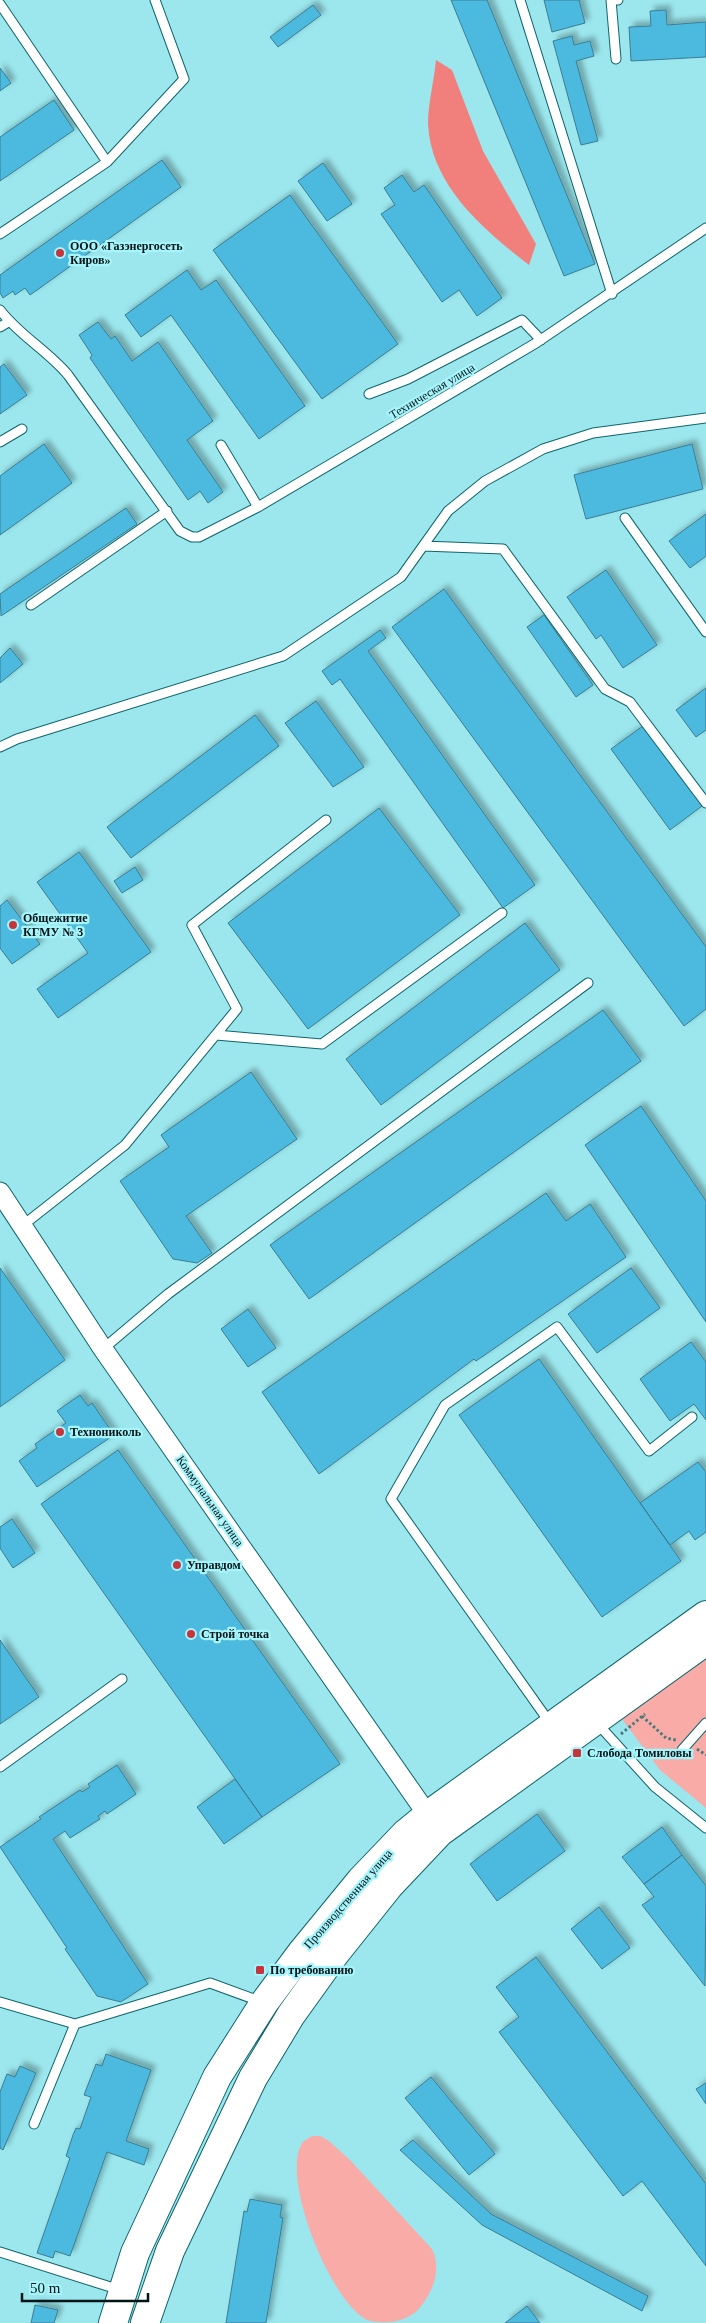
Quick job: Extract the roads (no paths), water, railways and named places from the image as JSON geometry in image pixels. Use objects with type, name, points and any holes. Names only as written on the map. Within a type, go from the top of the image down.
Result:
[{"type":"highway","name":"Производственная улица","points":[[145,2323],[174,2242],[253,2078],[290,2015],[434,1824],[552,1725],[706,1615]]},
{"type":"highway","name":"Производственная улица","points":[[112,2323],[135,2253],[217,2077],[264,2003],[302,1952],[361,1880],[406,1833],[434,1824],[604,1731],[706,1641]]},
{"type":"street","name":"Коммунальная улица","points":[[1,1196],[103,1349],[434,1824]]},
{"type":"lane","points":[[0,234],[107,162],[184,79],[155,0]]},
{"type":"lane","points":[[520,0],[612,294]]},
{"type":"lane","points":[[616,59],[611,0],[618,0]]},
{"type":"lane","points":[[0,4],[107,162]]},
{"type":"lane","name":"Техническая улица","points":[[167,511],[180,531],[192,537],[206,534],[258,507],[541,340],[612,294],[706,228]]},
{"type":"lane","points":[[0,310],[58,363],[68,375],[167,511],[31,605]]},
{"type":"lane","points":[[369,394],[408,379],[522,320],[541,340]]},
{"type":"lane","points":[[0,327],[10,321]]},
{"type":"lane","points":[[0,747],[17,739],[283,656],[401,577],[448,511],[485,481],[544,449],[593,433],[706,418]]},
{"type":"lane","points":[[0,442],[22,429]]},
{"type":"lane","points":[[221,444],[258,507]]},
{"type":"lane","points":[[625,518],[706,632]]},
{"type":"lane","points":[[424,546],[503,549],[605,690],[630,702],[706,803]]},
{"type":"lane","points":[[22,1226],[124,1145],[237,1009],[192,925],[326,820]]},
{"type":"lane","points":[[216,1035],[322,1044],[502,913]]},
{"type":"lane","points":[[103,1349],[168,1294],[588,983]]},
{"type":"lane","points":[[552,1725],[391,1499],[445,1405],[557,1327],[649,1451],[692,1417]]},
{"type":"lane","points":[[0,1767],[122,1680]]},
{"type":"lane","points":[[685,1746],[706,1723]]},
{"type":"lane","points":[[604,1731],[656,1787],[706,1828]]},
{"type":"lane","points":[[0,2002],[75,2024],[210,1983],[264,2003]]},
{"type":"lane","points":[[34,2124],[75,2024]]},
{"type":"lane","points":[[0,2252],[123,2291]]},
{"type":"place","name":"ООО «Газэнергосеть Киров»","points":[[60,253]]},
{"type":"place","name":"Общежитие КГМУ № 3","points":[[13,925]]},
{"type":"place","name":"Технониколь","points":[[60,1432]]},
{"type":"place","name":"Управдом","points":[[177,1565]]},
{"type":"place","name":"Строй точка","points":[[191,1634]]},
{"type":"place","name":"Слобода Томиловы","points":[[577,1753]]},
{"type":"place","name":"По требованию","points":[[260,1970]]}]
